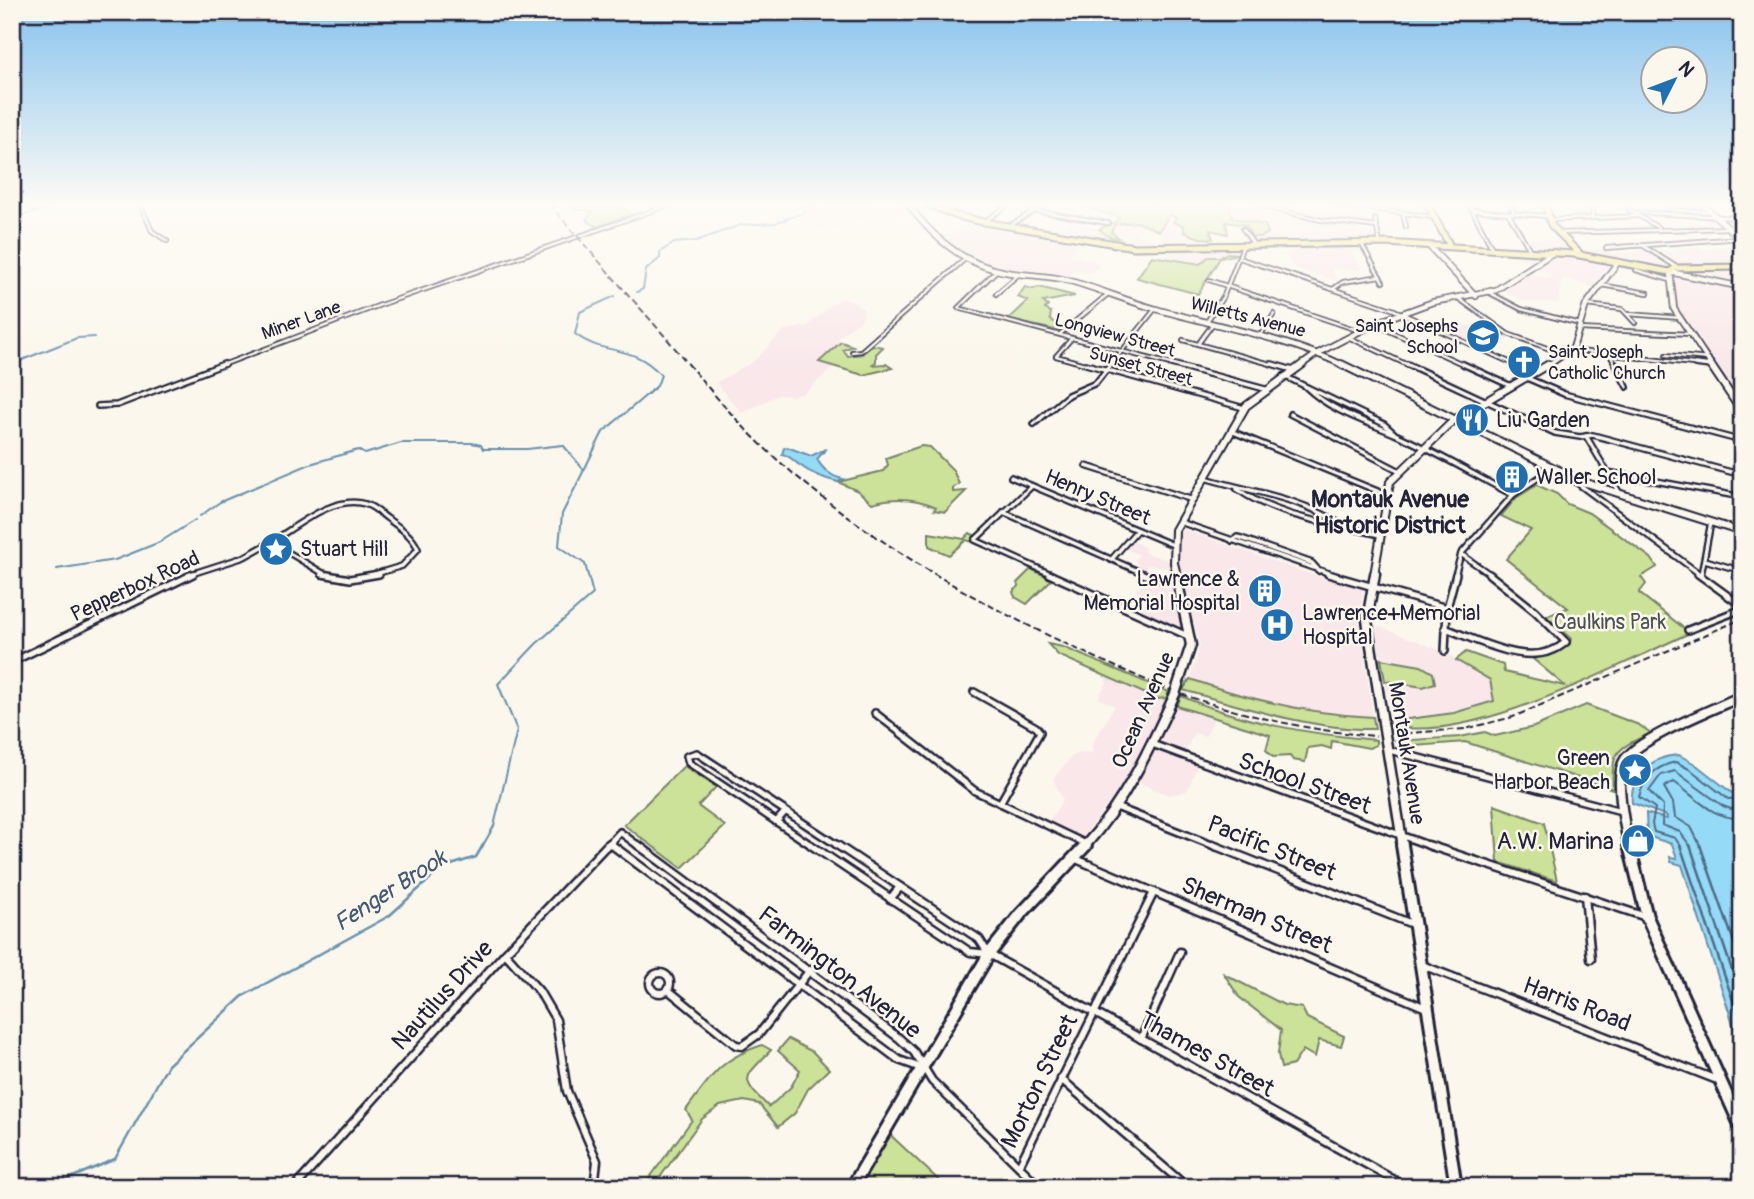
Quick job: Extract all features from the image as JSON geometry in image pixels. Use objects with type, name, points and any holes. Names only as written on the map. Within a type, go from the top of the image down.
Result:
[{"type":"main road","points":[[1607,260],[1670,272],[1671,269],[1678,268],[1742,267]]},
{"type":"street","name":"Miner Lane","points":[[99,406],[117,405],[395,300],[511,260]]},
{"type":"street","points":[[852,352],[861,351],[964,260]]},
{"type":"street","name":"Willetts Avenue","points":[[967,260],[996,271],[1067,280],[1155,309],[1318,353],[1567,474],[1586,487],[1621,494],[1742,532]]},
{"type":"street","points":[[1198,344],[1228,287],[1238,260]]},
{"type":"street","points":[[1245,260],[1400,313],[1535,374]]},
{"type":"street","points":[[1370,260],[1383,282]]},
{"type":"street","points":[[1442,260],[1476,296]]},
{"type":"street","name":"Ocean Avenue","points":[[852,1187],[989,954],[1009,927],[1087,844],[1116,807],[1152,744],[1189,656],[1190,637],[1177,580],[1173,545],[1179,522],[1244,408],[1284,376],[1348,337],[1400,313],[1433,302],[1476,296],[1500,288],[1538,260]]},
{"type":"street","points":[[1666,260],[1678,268]]},
{"type":"street","name":"Montauk Avenue","points":[[1456,1187],[1367,620],[1387,495],[1390,482],[1454,420],[1535,374],[1574,346],[1586,305],[1618,262]]},
{"type":"street","points":[[1636,270],[1670,280]]},
{"type":"street","name":"Longview Street","points":[[996,271],[958,308],[1265,390]]},
{"type":"street","points":[[1741,409],[1672,302],[1670,272],[1741,287],[1742,296]]},
{"type":"street","points":[[996,294],[1019,274]]},
{"type":"street","points":[[1333,289],[1343,282],[1380,276]]},
{"type":"street","points":[[1209,280],[1360,331]]},
{"type":"street","points":[[1601,285],[1648,293]]},
{"type":"street","points":[[1488,292],[1507,305],[1579,327],[1692,334]]},
{"type":"street","points":[[1060,334],[1108,294]]},
{"type":"street","points":[[1458,298],[1508,334],[1567,352],[1713,366]]},
{"type":"street","points":[[1586,305],[1621,309],[1635,323]]},
{"type":"street","points":[[1034,424],[1068,395],[1096,383],[1155,309]]},
{"type":"street","points":[[1260,337],[1274,314]]},
{"type":"street","points":[[1628,314],[1681,318]]},
{"type":"street","points":[[1374,324],[1512,386]]},
{"type":"street","points":[[1348,337],[1555,433],[1593,435],[1742,475]]},
{"type":"street","name":"Sunset Street","points":[[1073,338],[1056,356],[1244,408]]},
{"type":"street","points":[[1183,340],[1293,370]]},
{"type":"street","points":[[1610,355],[1627,387]]},
{"type":"street","points":[[1666,355],[1709,359]]},
{"type":"street","points":[[1284,376],[1377,429],[1395,434],[1513,495]]},
{"type":"street","points":[[1527,378],[1564,394],[1742,442],[1738,455],[1742,465]]},
{"type":"street","points":[[1290,414],[1400,471]]},
{"type":"street","points":[[1231,430],[1387,495]]},
{"type":"street","points":[[1586,436],[1621,494]]},
{"type":"street","points":[[1086,466],[1193,500]]},
{"type":"street","points":[[1445,651],[1447,608],[1461,554],[1513,495],[1553,468]]},
{"type":"street","points":[[1607,472],[1742,497]]},
{"type":"street","name":"Henry Street","points":[[1011,477],[1173,545]]},
{"type":"street","points":[[1205,478],[1237,489],[1256,490],[1327,514],[1340,524]]},
{"type":"street","points":[[1032,486],[975,540],[1190,637]]},
{"type":"street","points":[[1586,487],[1742,607],[1688,630]]},
{"type":"street","points":[[1237,489],[1249,498],[1324,524],[1340,524],[1381,535]]},
{"type":"street","name":"Pepperbox Road","points":[[12,662],[177,581],[244,557],[331,507],[350,502],[366,504],[413,538],[418,549],[413,558],[398,568],[366,578],[340,580],[322,574],[271,542]]},
{"type":"street","points":[[1003,512],[1153,578],[1177,580]]},
{"type":"street","points":[[1179,522],[1319,571],[1447,608]]},
{"type":"street","points":[[1701,576],[1711,522]]},
{"type":"street","points":[[1111,559],[1137,530]]},
{"type":"street","points":[[1446,628],[1528,655],[1544,654],[1563,647],[1566,642],[1563,635],[1461,554]]},
{"type":"street","points":[[1705,560],[1742,572]]},
{"type":"street","points":[[974,692],[1039,730],[1000,803]]},
{"type":"street","points":[[1742,696],[1635,747],[1627,754],[1621,768],[1621,811],[1647,917],[1742,1129]]},
{"type":"street","points":[[875,713],[975,791],[1087,844]]},
{"type":"street","name":"School Street","points":[[1152,744],[1400,836],[1647,917]]},
{"type":"street","points":[[1387,745],[1621,811]]},
{"type":"street","name":"Thames Street","points":[[989,954],[979,939],[697,753],[687,756],[689,763],[970,952],[989,954],[1407,1187]]},
{"type":"street","name":"Pacific Street","points":[[1116,807],[1413,925]]},
{"type":"street","points":[[776,822],[785,812]]},
{"type":"street","name":"Nautilus Drive","points":[[295,1187],[505,953],[620,832]]},
{"type":"street","name":"Farmington Avenue","points":[[620,832],[899,1038],[914,1052],[922,1068]]},
{"type":"street","name":"Farmington Avenue","points":[[609,843],[899,1060],[922,1068]]},
{"type":"street","name":"Sherman Street","points":[[1074,858],[1426,1008]]},
{"type":"street","points":[[890,899],[900,887]]},
{"type":"street","name":"Morton Street","points":[[1019,1166],[1154,892]]},
{"type":"street","points":[[1585,897],[1591,959]]},
{"type":"street","points":[[1141,1039],[1180,952]]},
{"type":"street","points":[[505,953],[513,959],[552,1011],[558,1025],[568,1093],[596,1149],[598,1161],[594,1187]]},
{"type":"street","name":"Harris Road","points":[[1419,963],[1721,1081]]},
{"type":"street","points":[[667,989],[736,1045],[742,1046],[759,1034],[810,970]]},
{"type":"street","points":[[922,1068],[1040,1187]]},
{"type":"street","points":[[1061,1079],[1187,1187]]},
{"type":"shaded area","points":[[972,260],[1099,262],[1099,266],[1091,273],[1074,270],[1066,278],[988,267]]},
{"type":"shaded area","points":[[1174,260],[1211,260],[1201,264]]},
{"type":"shaded area","points":[[1288,260],[1356,260],[1363,270],[1331,269],[1338,281],[1296,269]]},
{"type":"shaded area","points":[[1523,260],[1596,260],[1610,263],[1593,287],[1564,278],[1561,280],[1559,303],[1524,301],[1504,291],[1528,273],[1550,279],[1552,274],[1534,268],[1536,265]]},
{"type":"shaded area","points":[[1619,260],[1663,260],[1672,266]]},
{"type":"shaded area","points":[[1667,260],[1742,260],[1742,265],[1676,266]]},
{"type":"shaded area","points":[[1742,270],[1742,285],[1675,271]]},
{"type":"shaded area","points":[[1674,278],[1738,290],[1741,306],[1742,404],[1678,310],[1674,302]]},
{"type":"shaded area","points":[[843,299],[854,302],[864,310],[862,319],[840,336],[838,341],[841,342],[820,361],[835,366],[804,393],[778,395],[742,413],[716,383],[754,361],[784,330],[807,326],[834,303]]},
{"type":"shaded area","name":"Saint Josephs School","points":[[1461,322],[1473,328],[1490,323],[1512,337],[1489,351],[1443,330]]},
{"type":"shaded area","name":"Lawrence+Memorial Hospital","points":[[1182,529],[1310,574],[1363,589],[1359,622],[1373,717],[1332,715],[1268,704],[1190,679],[1200,646],[1180,566],[1179,544]]},
{"type":"shaded area","points":[[1131,540],[1145,548],[1144,552],[1169,561],[1170,568],[1148,565],[1144,571],[1137,568],[1139,566],[1134,561],[1139,555],[1124,548]]},
{"type":"shaded area","points":[[1148,579],[1171,583],[1183,630],[1136,609],[1146,596],[1135,590]]},
{"type":"shaded area","name":"Lawrence+Memorial Hospital","points":[[1375,625],[1437,649],[1446,657],[1450,655],[1460,664],[1490,680],[1494,701],[1454,713],[1421,716],[1393,725]]},
{"type":"shaded area","points":[[1105,678],[1157,699],[1166,698],[1178,703],[1177,706],[1214,718],[1206,736],[1194,733],[1182,759],[1197,766],[1187,791],[1169,795],[1128,778],[1082,838],[1048,822],[1063,800],[1053,779],[1072,756],[1084,752],[1092,753],[1093,742],[1115,706],[1098,698],[1107,683]]},
{"type":"green space","points":[[1149,260],[1176,260],[1200,264],[1205,260],[1219,260],[1198,294],[1137,278]]},
{"type":"green space","points":[[1025,287],[1039,287],[1075,296],[1043,302],[1048,306],[1045,309],[1051,312],[1050,319],[1063,329],[1061,331],[1008,320],[1028,301],[1018,297]]},
{"type":"green space","points":[[841,342],[853,346],[843,350],[848,356],[862,354],[873,345],[883,347],[876,354],[876,362],[871,365],[886,364],[892,368],[863,375],[819,362]]},
{"type":"green space","points":[[921,446],[930,447],[953,470],[959,484],[953,488],[953,492],[966,491],[945,512],[912,500],[896,499],[872,503],[858,491],[838,482],[883,471],[888,465],[886,458]]},
{"type":"green space","name":"Caulkins Park","points":[[1537,485],[1557,494],[1567,504],[1589,513],[1651,558],[1657,567],[1641,577],[1646,584],[1639,593],[1690,633],[1585,681],[1503,713],[1463,724],[1426,728],[1394,726],[1401,720],[1454,713],[1494,701],[1490,680],[1456,660],[1466,652],[1503,665],[1504,672],[1565,686],[1532,658],[1554,654],[1570,644],[1571,638],[1546,616],[1568,608],[1506,559],[1531,530],[1501,516],[1516,498]]},
{"type":"green space","points":[[929,533],[964,539],[970,533],[974,535],[973,542],[966,540],[949,555],[929,546]]},
{"type":"green space","points":[[1031,569],[1052,579],[1027,604],[1015,597],[1013,592],[1019,586],[1017,583]]},
{"type":"green space","points":[[1048,644],[1063,647],[1169,692],[1166,698],[1157,699],[1058,655]]},
{"type":"green space","points":[[1381,659],[1421,666],[1433,673],[1435,683],[1423,687],[1385,681]]},
{"type":"green space","points":[[1190,679],[1280,705],[1373,717],[1375,729],[1328,726],[1253,710],[1183,690]]},
{"type":"green space","points":[[1181,696],[1252,720],[1301,731],[1376,740],[1376,745],[1369,748],[1332,741],[1331,749],[1322,746],[1308,748],[1305,762],[1293,760],[1290,756],[1273,757],[1266,750],[1270,735],[1177,706]]},
{"type":"green space","points":[[1586,705],[1639,725],[1651,733],[1618,752],[1613,766],[1613,789],[1465,742],[1402,747],[1396,741],[1460,737],[1485,732],[1495,736],[1534,727]]},
{"type":"green space","points":[[684,766],[716,787],[698,806],[725,826],[682,868],[624,825]]},
{"type":"green space","points":[[1494,805],[1544,823],[1557,881],[1498,862]]},
{"type":"green space","points":[[1224,974],[1284,1005],[1302,1008],[1307,1018],[1344,1036],[1341,1046],[1319,1040],[1315,1057],[1303,1050],[1293,1065],[1281,1068],[1278,1054],[1281,1030],[1239,997]]},
{"type":"green space","points":[[788,1039],[813,1052],[829,1069],[808,1089],[795,1113],[778,1127],[759,1104],[744,1101],[720,1106],[702,1119],[653,1187],[643,1187],[692,1120],[686,1110],[710,1078],[736,1056],[762,1045],[771,1050],[748,1078],[752,1089],[769,1107],[791,1087],[800,1070],[778,1051]]},
{"type":"green space","points":[[885,1130],[946,1187],[852,1187]]},
{"type":"water","points":[[787,447],[811,456],[826,449],[817,459],[828,472],[843,479],[838,482],[809,471],[782,454]]},
{"type":"water","points":[[1679,755],[1732,793],[1742,791],[1742,1044],[1735,1030],[1682,865],[1671,862],[1670,857],[1677,858],[1672,844],[1647,836],[1646,813],[1667,819],[1667,816],[1632,803],[1634,784],[1645,769],[1660,759]]},
{"type":"waterway","name":"Fenger Brook","points":[[637,292],[643,289],[646,270],[658,260]]},
{"type":"waterway","name":"Fenger Brook","points":[[584,470],[603,432],[657,386],[661,375],[639,358],[586,341],[575,334],[580,312],[615,296]]},
{"type":"waterway","points":[[12,364],[77,338],[95,337]]},
{"type":"waterway","points":[[200,516],[220,502],[310,464],[358,450],[365,454],[401,443],[472,443],[481,445],[483,449],[527,449],[563,445],[584,470]]},
{"type":"waterway","name":"Fenger Brook","points":[[482,847],[494,826],[517,730],[498,684],[536,644],[593,594],[585,564],[559,546],[562,514],[584,470]]},
{"type":"waterway","points":[[57,569],[115,560],[160,542],[195,520]]},
{"type":"waterway","name":"Fenger Brook","points":[[57,1187],[59,1183],[115,1159],[168,1065],[243,996],[389,916],[442,868],[476,857],[483,845]]},
{"type":"railway","points":[[598,260],[757,441],[862,527],[910,559],[1011,617],[1170,690]]},
{"type":"railway","points":[[1395,734],[1465,729],[1513,717],[1742,619]]},
{"type":"railway","points":[[1181,694],[1277,721],[1376,736]]},
{"type":"place","name":"Saint Josephs School","points":[[1483,336]]},
{"type":"place","name":"Saint Joseph Catholic Church","points":[[1524,362]]},
{"type":"place","name":"Liu Garden","points":[[1472,420]]},
{"type":"place","name":"Waller School","points":[[1512,477]]},
{"type":"place","name":"Stuart Hill","points":[[276,549]]},
{"type":"place","name":"Lawrence & Memorial Hospital","points":[[1265,591]]},
{"type":"place","name":"Lawrence+Memorial Hospital","points":[[1277,625]]},
{"type":"place","name":"Green Harbor Beach","points":[[1635,770]]},
{"type":"place","name":"A.W. Marina","points":[[1638,841]]},
{"type":"district","name":"Montauk Avenue Historic District","points":[[1390,512]]}]
